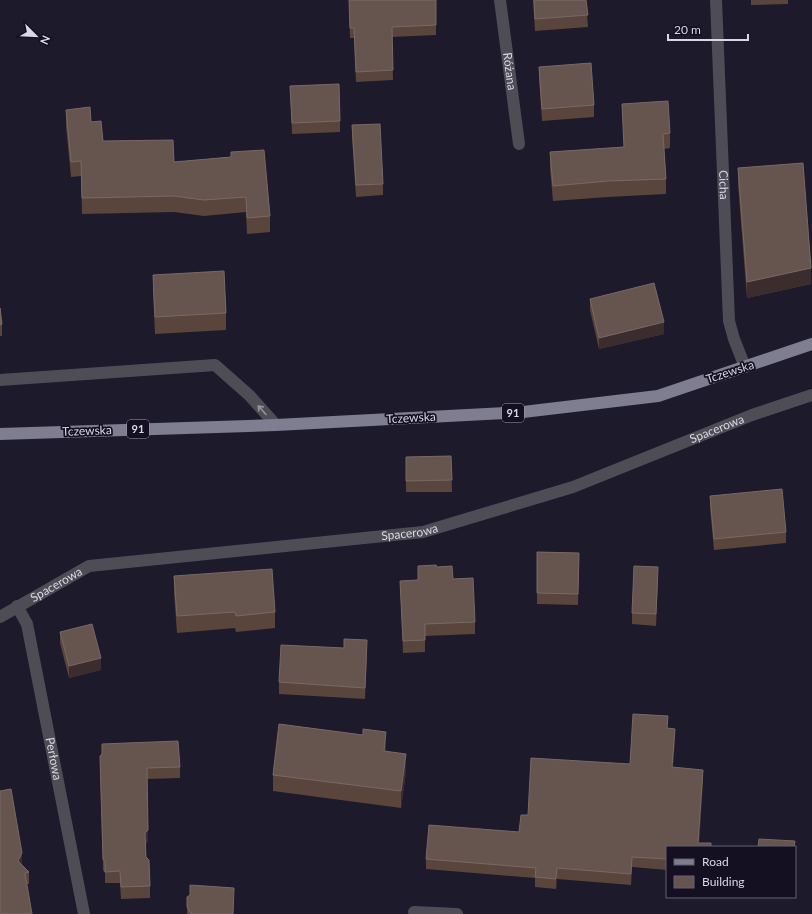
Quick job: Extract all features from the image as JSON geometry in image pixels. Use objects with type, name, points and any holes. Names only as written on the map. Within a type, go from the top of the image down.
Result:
[{"type":"main road","name":"Tczewska","points":[[0,434],[276,425],[530,412],[658,396],[812,344]]},
{"type":"street","name":"Różana","points":[[500,0],[519,144]]},
{"type":"street","name":"Cicha","points":[[716,0],[729,321],[745,367]]},
{"type":"street","points":[[0,380],[215,365],[249,395],[276,425]]},
{"type":"street","name":"Spacerowa","points":[[0,617],[89,566],[423,532],[573,486],[752,415],[812,395]]},
{"type":"street","name":"Perłowa","points":[[17,606],[27,624],[84,914]]},
{"type":"street","points":[[414,912],[457,914]]},
{"type":"building","points":[[349,0],[436,0],[436,25],[392,27],[393,70],[356,72],[354,28],[350,28]]},
{"type":"building","points":[[534,0],[586,0],[588,15],[535,19]]},
{"type":"building","points":[[591,63],[594,105],[542,109],[539,67]]},
{"type":"building","points":[[339,84],[340,121],[292,123],[290,86]]},
{"type":"building","points":[[668,101],[670,133],[663,134],[666,179],[608,181],[553,186],[550,152],[624,147],[622,104]]},
{"type":"building","points":[[90,107],[91,122],[101,121],[103,141],[173,140],[174,162],[231,157],[231,152],[264,150],[270,216],[247,218],[246,197],[204,200],[174,196],[82,198],[81,161],[71,162],[66,110]]},
{"type":"building","points":[[380,124],[383,184],[356,185],[352,125]]},
{"type":"building","points":[[803,163],[811,268],[747,282],[738,168]]},
{"type":"building","points":[[224,271],[226,313],[155,317],[153,275]]},
{"type":"building","points":[[654,283],[664,322],[599,338],[590,299]]},
{"type":"building","points":[[0,308],[2,324],[0,325]]},
{"type":"building","points":[[451,456],[452,480],[406,481],[406,457]]},
{"type":"building","points":[[782,489],[786,532],[714,539],[710,496]]},
{"type":"building","points":[[537,552],[579,553],[578,594],[537,593]]},
{"type":"building","points":[[436,565],[437,567],[452,566],[453,579],[473,578],[475,622],[425,624],[425,640],[403,641],[400,581],[418,580],[418,566]]},
{"type":"building","points":[[634,566],[658,567],[656,614],[632,613]]},
{"type":"building","points":[[272,569],[275,612],[236,616],[235,612],[177,616],[174,576]]},
{"type":"building","points":[[92,624],[101,658],[69,666],[60,632]]},
{"type":"building","points":[[344,639],[367,640],[365,688],[279,682],[281,645],[344,648]]},
{"type":"building","points":[[633,714],[668,716],[667,728],[675,729],[672,767],[703,770],[698,843],[711,843],[711,846],[666,846],[666,859],[632,857],[631,874],[557,868],[556,879],[535,877],[536,868],[426,859],[429,825],[519,832],[521,815],[528,815],[531,758],[630,764]]},
{"type":"building","points":[[279,724],[363,735],[363,729],[386,732],[384,751],[406,754],[401,791],[273,775]]},
{"type":"building","points":[[178,741],[180,767],[147,768],[148,830],[145,833],[146,857],[149,860],[150,886],[121,887],[120,871],[105,872],[105,862],[103,859],[100,756],[102,754],[102,744]]},
{"type":"building","points":[[11,789],[22,853],[18,861],[29,872],[25,873],[32,914],[0,914],[0,791]]},
{"type":"building","points":[[759,839],[795,841],[794,846],[758,846]]},
{"type":"building","points":[[190,885],[234,888],[233,914],[191,914],[187,907],[187,897],[190,895]]}]
